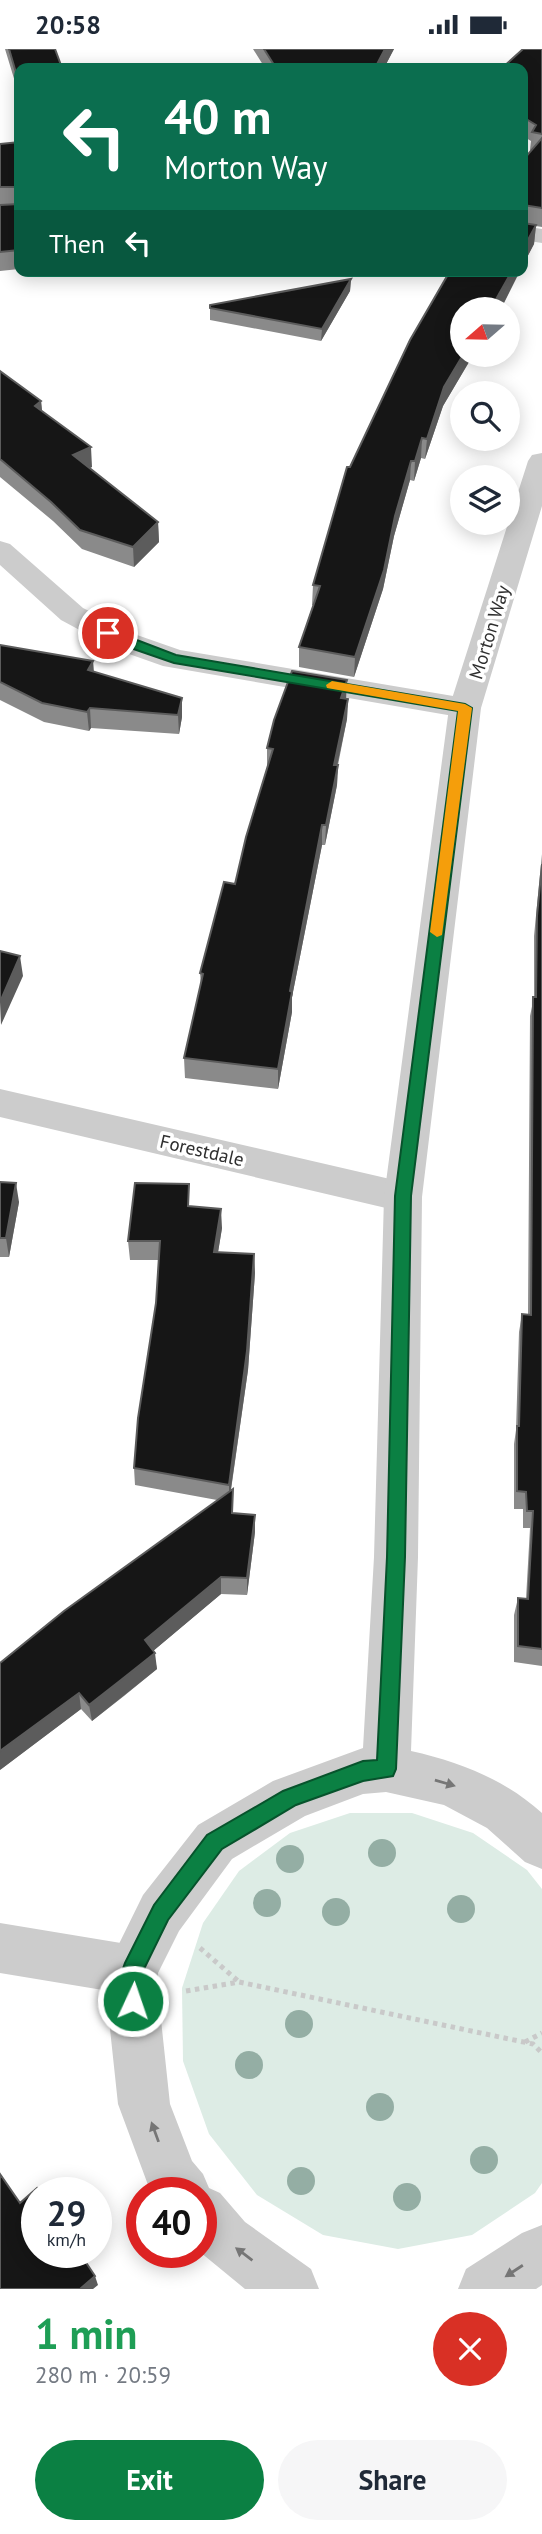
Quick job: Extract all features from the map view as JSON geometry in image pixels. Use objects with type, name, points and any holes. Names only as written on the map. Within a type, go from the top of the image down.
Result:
[{"type":"street","name":"Morton Way","points":[[386,1769],[396,1557],[403,1196],[465,708],[542,461]]},
{"type":"street","points":[[0,550],[72,614],[126,642],[162,655],[465,708]]},
{"type":"street","name":"Forestdale","points":[[0,1103],[403,1196]]},
{"type":"street","points":[[171,2177],[144,2104],[133,1985],[161,1913],[215,1842],[290,1798],[363,1771],[386,1769],[451,1783],[504,1811],[542,1845]]},
{"type":"street","points":[[0,1948],[133,1985]]},
{"type":"street","points":[[217,2231],[226,2241],[291,2289]]},
{"type":"street","points":[[486,2289],[542,2253]]},
{"type":"path","points":[[133,1985],[239,1982],[533,2044],[542,2053]]},
{"type":"path","points":[[524,2043],[542,2033]]},
{"type":"shaded area","points":[[350,1813],[412,1813],[473,1833],[527,1870],[542,1889],[542,2183],[535,2193],[472,2235],[398,2249],[323,2235],[257,2195],[209,2134],[183,2061],[182,1988],[203,1923],[239,1871],[290,1833]]},
{"type":"building","points":[[9,49],[55,49],[60,63],[14,63],[14,66]]},
{"type":"building","points":[[264,49],[385,49],[378,63],[273,63]]},
{"type":"building","points":[[523,49],[542,49],[542,134],[532,132],[536,125],[528,120],[528,63],[508,63]]},
{"type":"building","points":[[542,138],[542,208],[528,206],[528,154]]},
{"type":"building","points":[[14,143],[14,187],[0,187],[0,144]]},
{"type":"building","points":[[14,204],[14,251],[0,252],[0,205]]},
{"type":"building","points":[[528,224],[536,225],[528,240]]},
{"type":"building","points":[[447,277],[509,277],[497,297],[450,297],[450,367],[456,367],[444,387],[427,439],[422,438],[415,461],[411,461],[395,516],[384,570],[355,657],[299,647],[320,586],[313,585],[347,467],[350,467],[410,340]]},
{"type":"building","points":[[351,279],[322,329],[210,308],[210,305]]},
{"type":"building","points":[[0,371],[41,401],[35,406],[91,447],[73,455],[158,522],[133,547],[80,530],[0,459]]},
{"type":"building","points":[[0,645],[93,661],[88,670],[182,698],[178,715],[90,708],[87,712],[42,703],[0,682]]},
{"type":"building","points":[[292,671],[347,680],[341,698],[348,699],[334,765],[338,765],[326,825],[322,825],[290,991],[292,992],[278,1069],[184,1058],[203,974],[200,973],[224,882],[235,884],[246,837],[273,749],[267,748],[274,720]]},
{"type":"building","points":[[542,864],[542,1649],[518,1646],[518,1598],[528,1599],[533,1511],[527,1511],[526,1492],[517,1491],[517,1426],[522,1314],[531,1315],[533,997],[536,997],[537,916]]},
{"type":"building","points":[[0,951],[20,956],[0,1002]]},
{"type":"building","points":[[0,1182],[16,1183],[6,1238],[0,1238]]},
{"type":"building","points":[[135,1183],[189,1184],[188,1206],[221,1209],[214,1252],[254,1254],[247,1351],[229,1485],[134,1468],[138,1418],[156,1303],[160,1241],[128,1241]]},
{"type":"building","points":[[233,1489],[232,1513],[255,1515],[247,1578],[221,1577],[145,1640],[155,1653],[121,1680],[89,1705],[79,1693],[0,1751],[0,1663],[64,1611]]},
{"type":"building","points":[[0,2174],[21,2202],[21,2268],[90,2268],[95,2276],[80,2289],[0,2289]]},
{"type":"slow traffic","points":[[332,685],[465,708],[437,932]]},
{"type":"route","points":[[108,633],[174,659],[465,708],[403,1196],[396,1557],[386,1769],[363,1771],[290,1798],[215,1842],[161,1913],[133,1970],[133,2001]]}]
